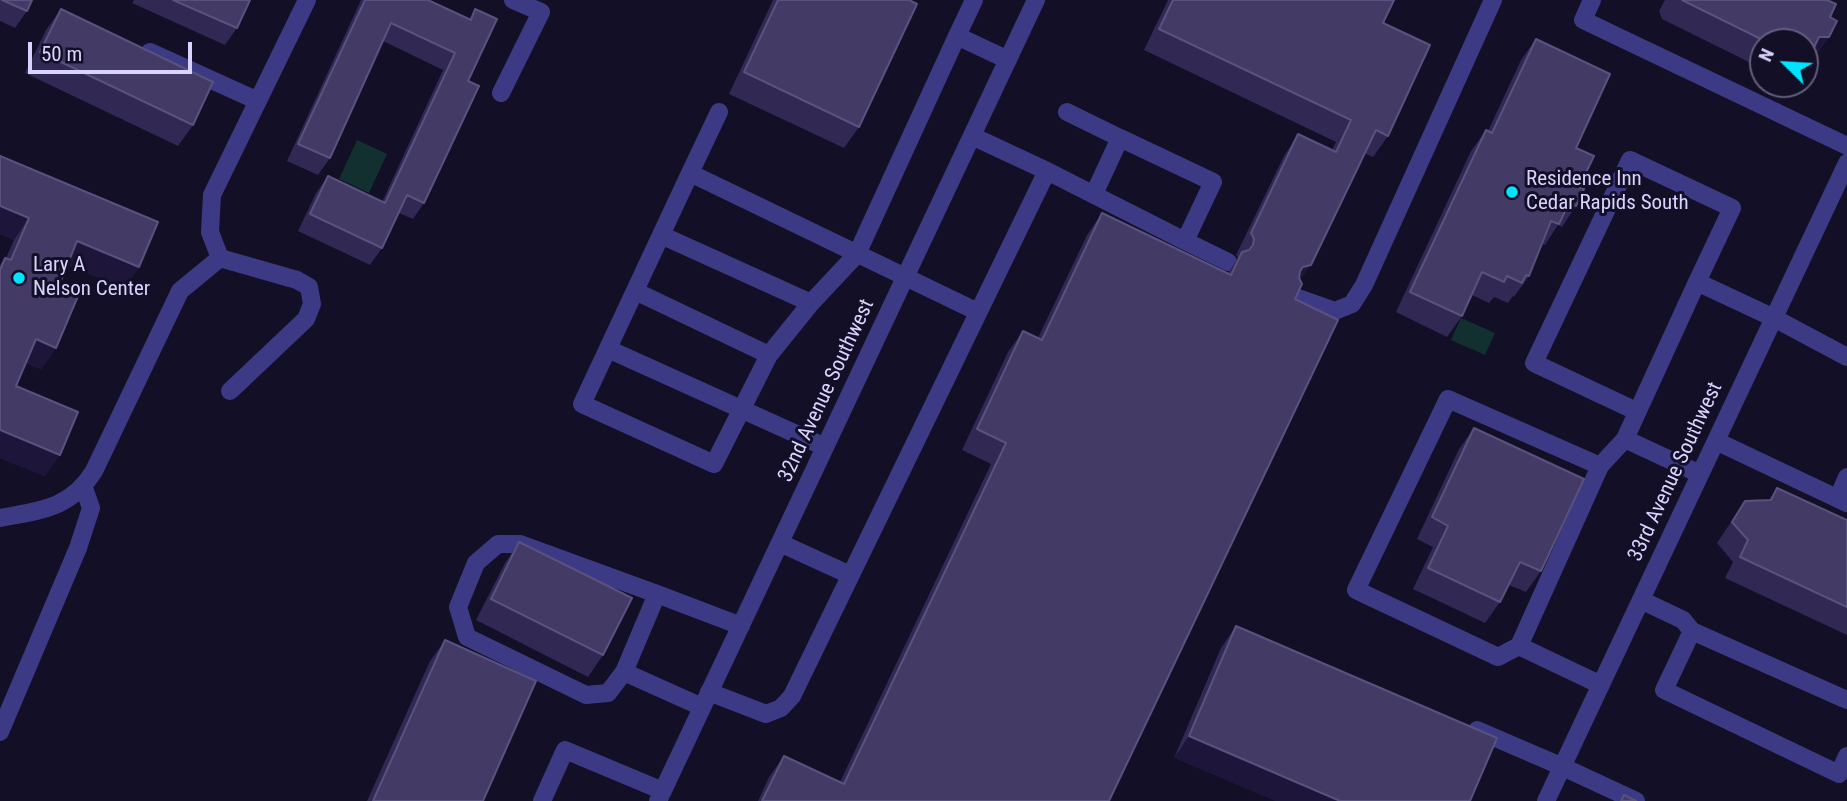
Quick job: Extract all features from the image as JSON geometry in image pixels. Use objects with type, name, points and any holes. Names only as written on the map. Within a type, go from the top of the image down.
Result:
[{"type":"street","points":[[220,258],[210,232],[212,195],[307,0]]},
{"type":"street","points":[[501,93],[541,12],[513,0]]},
{"type":"street","points":[[719,112],[582,404],[714,464],[769,355],[811,303],[857,254],[974,0]]},
{"type":"street","name":"32nd Avenue Southwest","points":[[660,796],[1036,0]]},
{"type":"street","points":[[1295,297],[1335,311],[1352,304],[1364,285],[1493,0]]},
{"type":"street","points":[[1592,0],[1583,20],[1847,146]]},
{"type":"street","points":[[957,36],[1008,60]]},
{"type":"street","points":[[137,47],[258,101]]},
{"type":"street","points":[[1067,112],[1213,182],[1185,241]]},
{"type":"street","points":[[972,136],[1228,262]]},
{"type":"street","points":[[1094,194],[1120,138]]},
{"type":"street","points":[[1600,466],[1448,399],[1356,590],[1498,657],[1519,646],[1600,466],[1625,439],[1732,208],[1630,160],[1534,363],[1636,411]]},
{"type":"street","name":"33rd Avenue Southwest","points":[[1546,801],[1847,163]]},
{"type":"street","points":[[624,672],[706,699],[766,714],[781,708],[792,695],[1047,171]]},
{"type":"street","points":[[690,173],[978,312]]},
{"type":"street","points":[[661,235],[811,303]]},
{"type":"street","points":[[220,258],[297,280],[309,287],[312,304],[306,319],[230,391]]},
{"type":"street","points":[[0,518],[60,503],[73,498],[84,488],[180,292],[220,258]]},
{"type":"street","points":[[1697,282],[1774,318],[1847,357]]},
{"type":"street","points":[[635,291],[769,355]]},
{"type":"street","points":[[608,349],[825,447]]},
{"type":"street","points":[[1625,439],[1700,474]]},
{"type":"street","points":[[1716,441],[1842,501],[1847,477]]},
{"type":"street","points":[[0,732],[78,548],[91,508],[84,488]]},
{"type":"street","points":[[780,543],[850,575]]},
{"type":"street","points":[[657,594],[624,672],[608,693],[586,695],[467,637],[458,607],[476,563],[498,544],[520,544],[657,594],[741,626]]},
{"type":"street","points":[[1641,600],[1683,620],[1692,631],[1847,700]]},
{"type":"street","points":[[1692,631],[1664,690],[1839,774],[1847,756]]},
{"type":"street","points":[[1519,646],[1601,685]]},
{"type":"street","points":[[1459,723],[1563,766],[1636,801]]},
{"type":"street","points":[[542,801],[565,750],[660,796]]},
{"type":"green space","points":[[357,140],[387,154],[369,193],[339,179]]},
{"type":"green space","points":[[1461,318],[1495,333],[1485,355],[1451,340]]},
{"type":"building","points":[[2,0],[32,0],[27,11]]},
{"type":"building","points":[[173,0],[250,0],[237,28]]},
{"type":"building","points":[[365,0],[428,0],[471,20],[475,9],[497,19],[468,81],[479,86],[424,203],[407,195],[382,248],[310,214],[328,176],[385,203],[455,53],[391,23],[330,158],[298,144]]},
{"type":"building","points":[[778,0],[911,0],[917,4],[859,127],[744,72]]},
{"type":"building","points":[[1173,0],[1394,0],[1383,23],[1430,45],[1388,136],[1376,130],[1311,265],[1300,271],[1302,284],[1295,299],[1338,320],[1109,801],[762,801],[784,756],[844,784],[1006,443],[977,429],[1023,331],[1042,340],[1102,213],[1231,275],[1242,252],[1253,245],[1251,233],[1298,134],[1336,152],[1351,120],[1159,29]]},
{"type":"building","points":[[1682,0],[1827,0],[1836,4],[1830,17],[1837,21],[1829,37],[1819,37],[1819,28],[1749,28],[1749,33]]},
{"type":"building","points":[[61,9],[213,82],[193,125],[40,52]]},
{"type":"building","name":"Residence Inn Cedar Rapids South","points":[[1536,39],[1610,74],[1576,148],[1594,156],[1579,187],[1584,189],[1576,206],[1569,203],[1559,224],[1551,221],[1529,276],[1526,275],[1522,283],[1507,276],[1504,282],[1482,272],[1462,316],[1410,292],[1486,130],[1492,133]]},
{"type":"building","points":[[0,156],[158,222],[139,267],[77,241],[58,288],[78,296],[56,348],[36,339],[16,386],[78,412],[60,455],[0,430],[0,270],[5,258],[11,260],[29,218],[0,206]]},
{"type":"building","points":[[1474,428],[1584,479],[1541,571],[1520,562],[1500,602],[1428,568],[1448,526],[1432,517]]},
{"type":"building","points":[[1777,488],[1847,520],[1847,607],[1740,557],[1748,540],[1732,522],[1745,501],[1771,500]]},
{"type":"building","points":[[519,542],[632,598],[603,655],[491,599]]},
{"type":"building","points":[[1236,626],[1497,738],[1470,801],[1340,801],[1189,736]]},
{"type":"building","points":[[445,640],[536,681],[483,801],[373,801]]},
{"type":"building","points":[[1624,795],[1636,801],[1621,801]]},
{"type":"place","name":"Residence Inn Cedar Rapids South","points":[[1512,192]]},
{"type":"place","name":"Lary A Nelson Center","points":[[19,278]]}]
